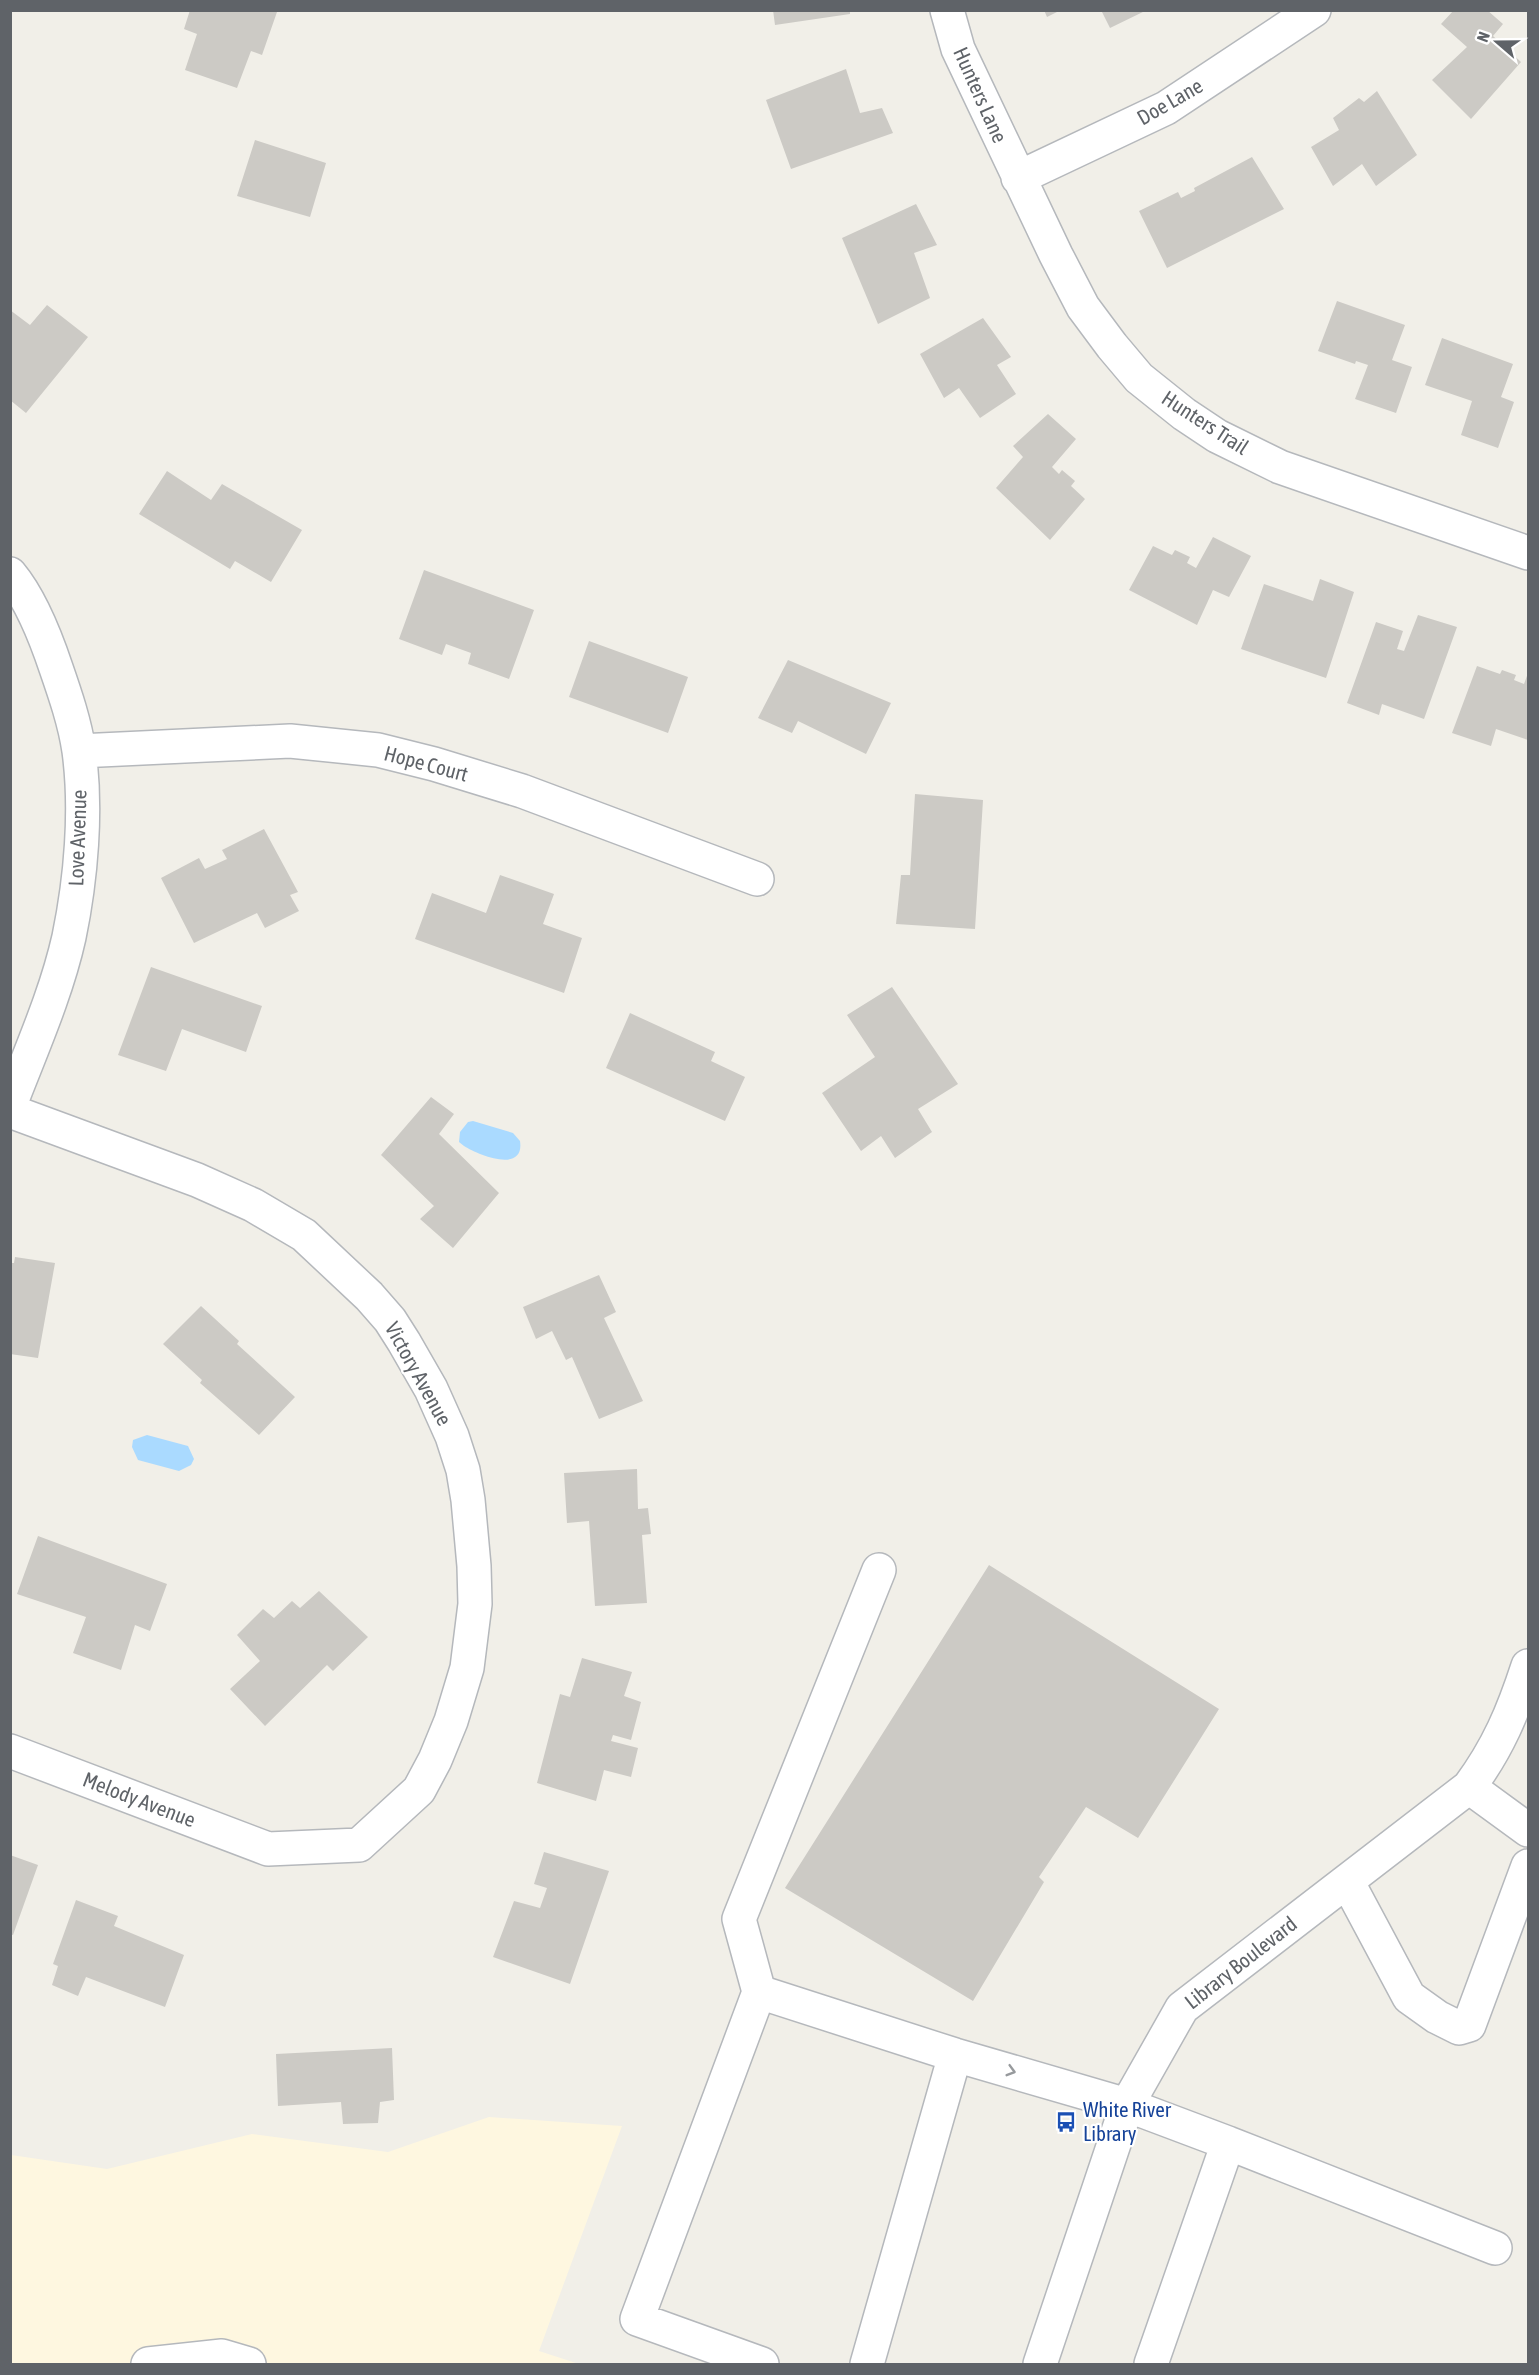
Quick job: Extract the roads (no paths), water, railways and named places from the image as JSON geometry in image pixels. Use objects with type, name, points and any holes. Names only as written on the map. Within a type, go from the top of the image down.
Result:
[{"type":"street","name":"Hunters Lane","points":[[947,10],[958,49],[1018,178]]},
{"type":"street","name":"Doe Lane","points":[[1018,178],[1166,108],[1314,10]]},
{"type":"street","name":"Hunters Trail","points":[[1018,178],[1083,307],[1139,378],[1184,414],[1217,436],[1280,467],[1528,553]]},
{"type":"street","name":"Love Avenue","points":[[10,574],[34,615],[52,656],[64,692],[79,751],[81,810],[81,866],[68,938],[46,1013],[10,1105]]},
{"type":"street","name":"Hope Court","points":[[79,751],[290,741],[378,750],[434,764],[522,791],[757,879]]},
{"type":"street","name":"Victory Avenue","points":[[10,1110],[197,1180],[253,1205],[304,1235],[352,1277],[390,1320],[431,1389],[452,1436],[463,1470],[468,1500],[475,1604],[467,1668],[451,1721],[435,1760],[419,1790],[358,1845],[268,1849]]},
{"type":"street","points":[[762,2364],[637,2319],[759,1992],[739,1919],[879,1570]]},
{"type":"street","name":"Library Boulevard","points":[[1040,2364],[1127,2105],[1182,2008],[1469,1787],[1489,1760],[1507,1724],[1528,1666]]},
{"type":"street","name":"Melody Avenue","points":[[10,1751],[268,1849]]},
{"type":"street","points":[[1469,1787],[1528,1830]]},
{"type":"street","points":[[1347,1881],[1409,1997],[1437,2017],[1459,2028],[1469,2025],[1528,1866]]},
{"type":"street","points":[[759,1992],[955,2055],[1127,2105],[1495,2248]]},
{"type":"street","points":[[867,2364],[955,2055]]},
{"type":"street","points":[[1151,2364],[1228,2143]]},
{"type":"street","points":[[148,2364],[222,2356],[249,2364]]},
{"type":"water","points":[[473,1121],[513,1133],[520,1141],[520,1151],[515,1157],[499,1159],[464,1146],[459,1142],[460,1132],[468,1122]]},
{"type":"water","points":[[147,1435],[188,1446],[194,1459],[191,1465],[179,1471],[138,1460],[132,1447],[133,1440]]},
{"type":"place","name":"White River Library","points":[[1066,2122]]}]
